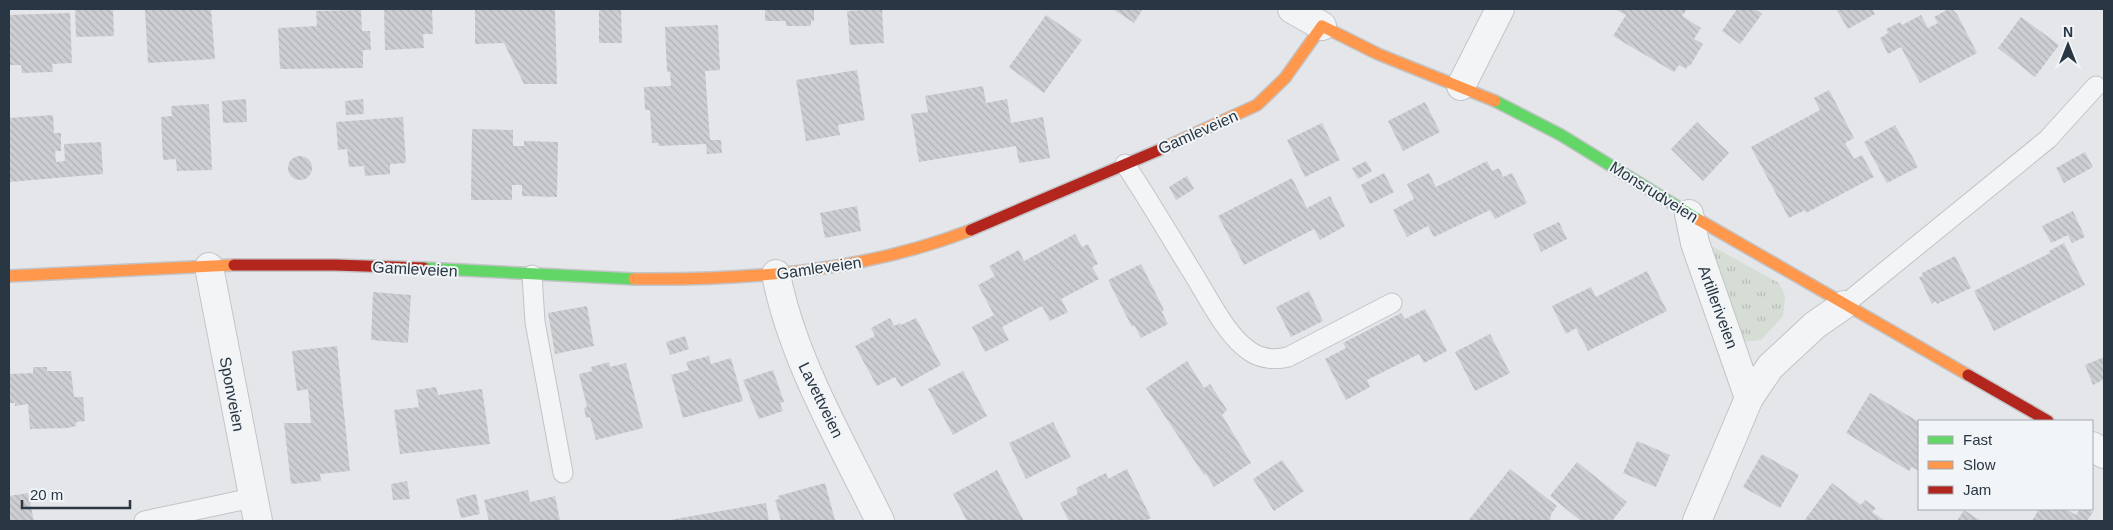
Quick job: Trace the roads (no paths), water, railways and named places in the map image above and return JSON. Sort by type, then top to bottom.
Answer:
[{"type":"street","points":[[1292,9],[1378,54],[1461,86],[1500,9]]},
{"type":"street","name":"Gamleveien","points":[[9,276],[209,267],[333,265],[659,280],[776,274],[853,264],[920,249],[1125,164],[1257,105],[1272,94],[1291,73],[1322,26]]},
{"type":"street","name":"Monsrudveien","points":[[1461,86],[1561,135],[1689,214],[2046,420]]},
{"type":"street","name":"Artilleriveien","points":[[1689,214],[1695,243],[1749,398]]},
{"type":"street","name":"Sponveien","points":[[209,267],[255,510]]},
{"type":"street","name":"Lavettveien","points":[[776,274],[783,312],[799,354],[880,521]]},
{"type":"street","points":[[1697,521],[1749,398],[1770,367],[1792,344],[1844,305]]},
{"type":"street","points":[[2093,447],[2104,454]]},
{"type":"lane","points":[[1844,305],[2048,139],[2096,86]]},
{"type":"lane","points":[[1125,164],[1216,312],[1240,343],[1251,352],[1261,357],[1280,359],[1392,303]]},
{"type":"lane","points":[[532,275],[534,322],[563,473]]},
{"type":"lane","points":[[144,521],[255,510]]}]
